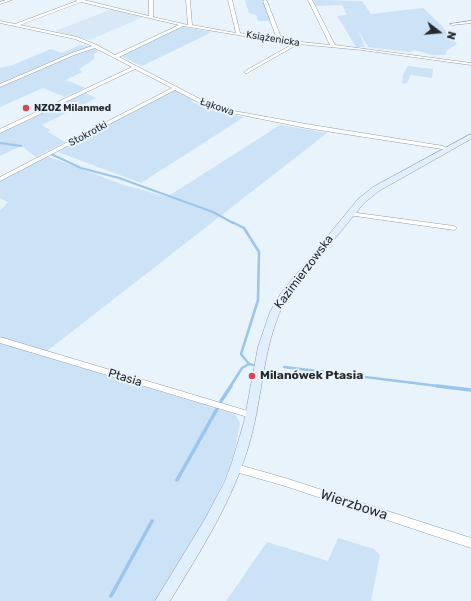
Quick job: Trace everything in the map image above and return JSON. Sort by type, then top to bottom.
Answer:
[{"type":"street","points":[[0,4],[10,0]]},
{"type":"street","points":[[16,26],[80,0]]},
{"type":"street","name":"Książenicka","points":[[80,0],[190,26],[280,41],[333,46],[471,64]]},
{"type":"street","points":[[151,0],[151,18]]},
{"type":"street","points":[[188,0],[190,26]]},
{"type":"street","points":[[230,0],[238,33]]},
{"type":"street","points":[[310,0],[333,46]]},
{"type":"street","points":[[265,1],[280,41]]},
{"type":"street","name":"Łąkowa","points":[[0,22],[76,38],[117,56],[198,100],[234,113],[443,148],[447,150]]},
{"type":"street","points":[[452,24],[471,22]]},
{"type":"street","points":[[117,56],[183,24]]},
{"type":"street","points":[[247,72],[298,43]]},
{"type":"street","points":[[0,86],[73,54],[96,46]]},
{"type":"street","points":[[0,131],[135,67]]},
{"type":"street","name":"Stokrotki","points":[[0,179],[175,88]]},
{"type":"street","name":"Kazimierzowska","points":[[162,601],[230,485],[251,416],[264,343],[272,316],[284,295],[361,201],[376,190],[471,136]]},
{"type":"street","points":[[350,214],[454,228]]},
{"type":"street","name":"Ptasia","points":[[0,340],[251,416]]},
{"type":"street","name":"Wierzbowa","points":[[236,468],[285,482],[471,543]]},
{"type":"shaded area","points":[[245,0],[267,0],[274,21],[258,21],[256,15],[249,13]]},
{"type":"shaded area","points":[[313,0],[362,1],[371,14],[423,8],[441,25],[457,44],[446,51],[446,55],[432,55],[415,50],[409,52],[368,47],[358,30],[365,47],[356,47],[337,16],[347,15],[342,5],[316,6]]},
{"type":"shaded area","points":[[112,9],[143,17],[90,40],[55,31]]},
{"type":"shaded area","points":[[182,27],[212,32],[142,66],[121,56]]},
{"type":"shaded area","points":[[80,45],[90,46],[99,51],[94,54],[94,59],[79,69],[82,72],[66,80],[85,88],[65,97],[43,88],[0,107],[0,68],[10,66],[51,49],[62,53]]},
{"type":"shaded area","points":[[408,66],[433,69],[432,78],[412,75],[407,83],[402,83],[403,75]]},
{"type":"shaded area","points":[[172,90],[175,90],[193,100],[192,102],[198,105],[203,104],[216,111],[244,117],[141,183],[58,152]]},
{"type":"shaded area","points":[[85,93],[96,98],[42,125],[50,130],[48,132],[65,142],[36,157],[21,146],[0,156],[0,133]]},
{"type":"shaded area","points":[[280,125],[327,133],[47,351],[43,356],[235,414],[240,423],[235,450],[223,483],[206,518],[156,601],[0,601],[0,211],[8,202],[0,198],[0,177],[5,178],[47,156],[121,184],[167,197]]},
{"type":"shaded area","points":[[338,538],[374,549],[380,555],[371,601],[226,601],[267,542],[328,561]]},
{"type":"waterway","points":[[0,143],[21,146]]},
{"type":"waterway","points":[[51,154],[81,168],[119,178],[213,212],[233,223]]},
{"type":"waterway","points":[[232,222],[244,228],[259,252],[258,300],[241,354],[249,364]]},
{"type":"waterway","points":[[230,387],[242,368],[249,364]]},
{"type":"waterway","points":[[249,364],[253,365]]},
{"type":"waterway","points":[[284,367],[446,387]]},
{"type":"waterway","points":[[221,401],[231,386]]},
{"type":"waterway","points":[[437,386],[471,390]]},
{"type":"waterway","points":[[177,480],[217,409]]},
{"type":"waterway","points":[[111,596],[152,521]]},
{"type":"place","name":"NZOZ Milanmed","points":[[26,108]]},
{"type":"place","name":"Milanówek Ptasia","points":[[252,376]]}]
